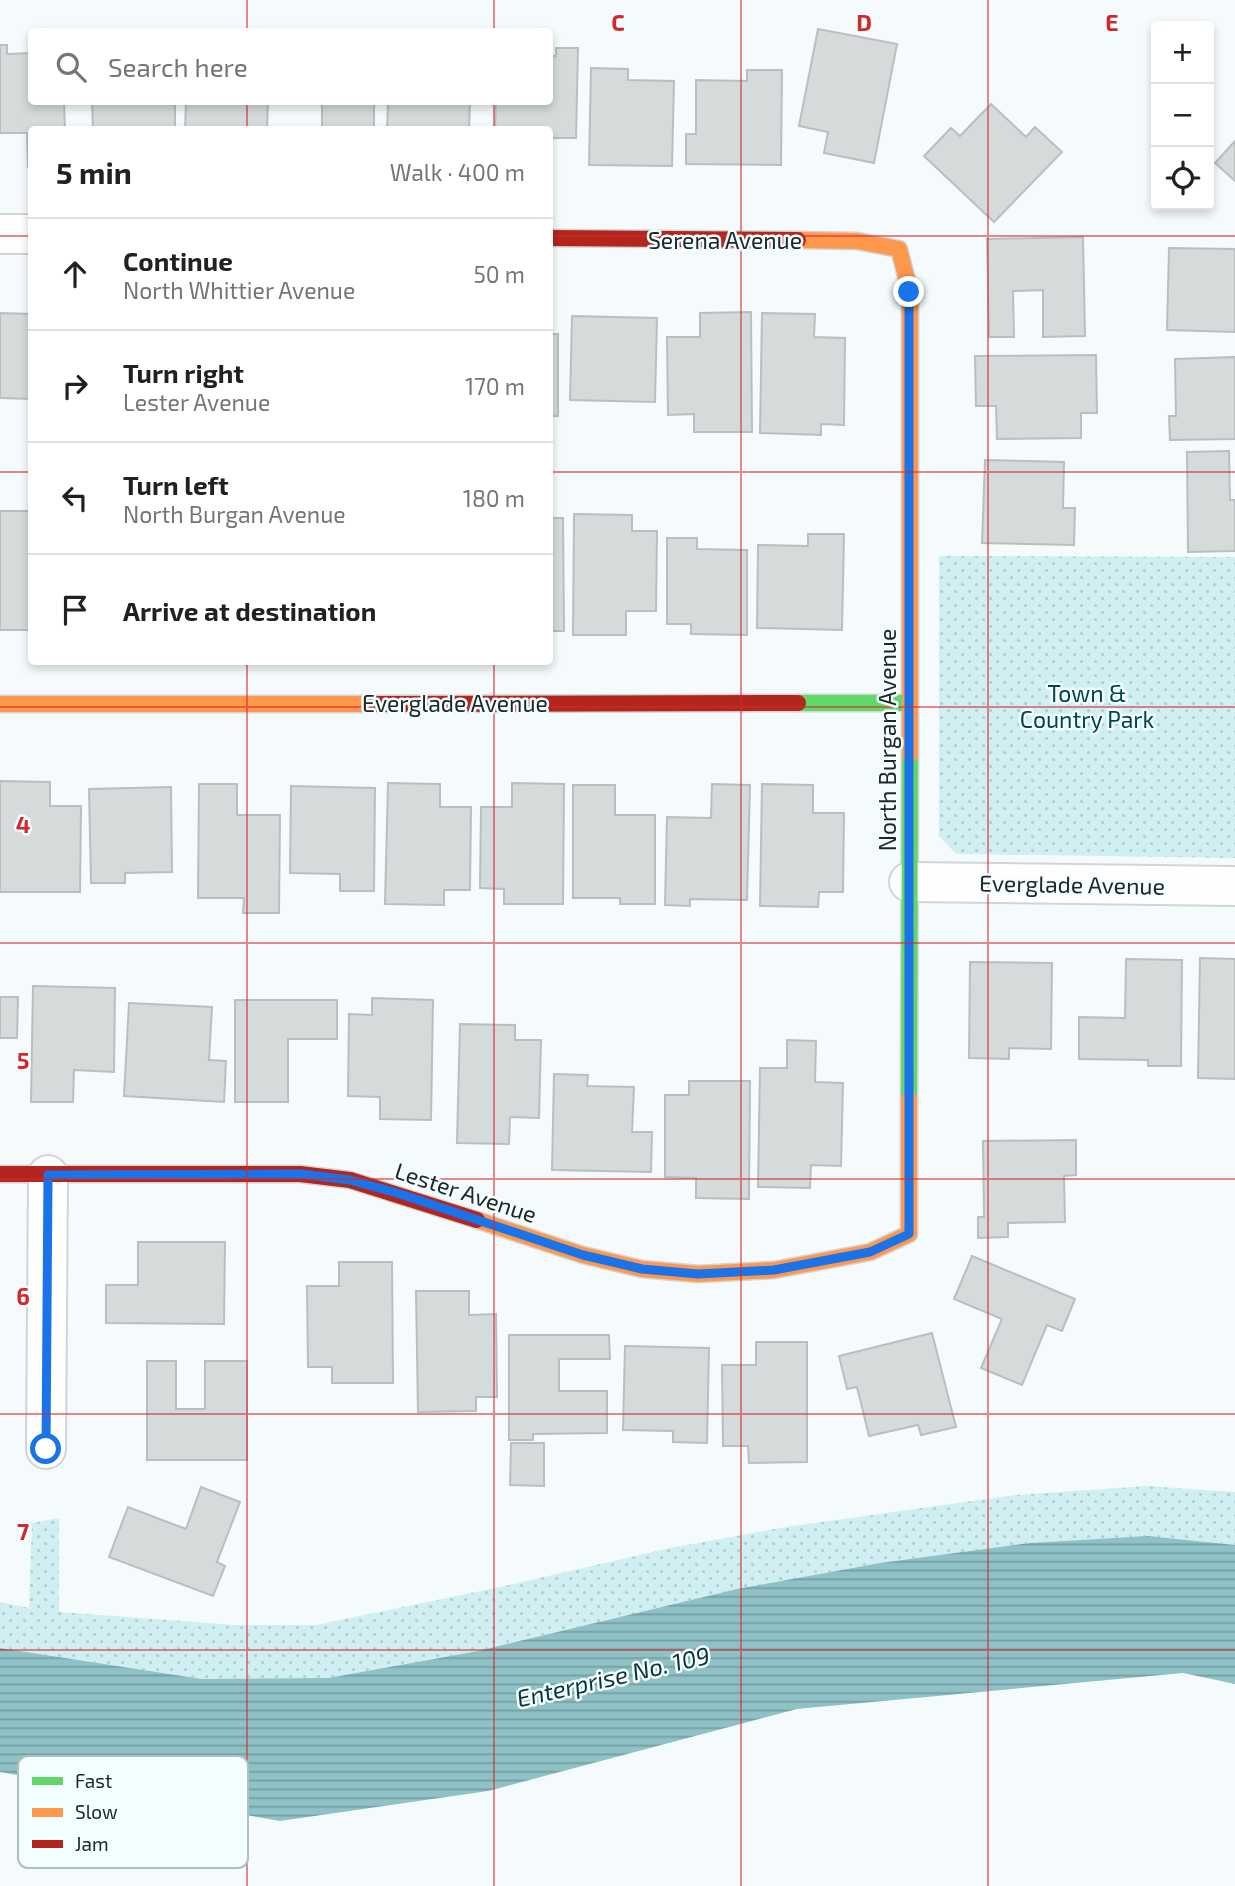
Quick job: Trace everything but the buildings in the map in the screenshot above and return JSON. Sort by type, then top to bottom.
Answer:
[{"type":"street","points":[[0,234],[28,234]]},
{"type":"street","name":"Serena Avenue","points":[[553,238],[857,241],[899,249]]},
{"type":"street","name":"North Burgan Avenue","points":[[899,249],[909,292],[909,1234]]},
{"type":"street","name":"Everglade Avenue","points":[[0,704],[909,703]]},
{"type":"street","name":"Everglade Avenue","points":[[909,882],[1235,886]]},
{"type":"street","name":"Lester Avenue","points":[[0,1174],[300,1174],[350,1180],[583,1255],[642,1269],[698,1274],[774,1270],[870,1252],[909,1234]]},
{"type":"street","points":[[46,1449],[48,1175]]},
{"type":"green space","name":"Town & Country Park","points":[[939,556],[1235,557],[1235,858],[956,854],[939,836]]},
{"type":"green space","points":[[1147,1486],[1235,1492],[1235,1545],[1148,1536],[1030,1543],[880,1563],[737,1589],[478,1651],[328,1678],[202,1679],[0,1648],[0,1602],[29,1608],[32,1523],[59,1518],[59,1612],[236,1625],[316,1625],[670,1548],[786,1527],[1015,1495]]},
{"type":"water","name":"Enterprise No. 109","points":[[1148,1536],[1235,1545],[1235,1684],[1183,1673],[797,1709],[488,1791],[280,1821],[248,1815],[248,1756],[18,1756],[18,1775],[0,1772],[0,1648],[202,1679],[328,1678],[478,1651],[737,1589],[880,1563],[1030,1543]]},
{"type":"traffic: fast","points":[[798,703],[910,703]]},
{"type":"traffic: fast","points":[[909,1099],[910,755]]},
{"type":"traffic: slow","points":[[798,240],[857,241],[899,249],[910,292],[910,755]]},
{"type":"traffic: slow","points":[[0,704],[372,704]]},
{"type":"traffic: slow","points":[[477,1220],[583,1255],[642,1269],[698,1274],[774,1270],[870,1252],[909,1234],[909,1099]]},
{"type":"traffic: jam","points":[[553,238],[798,240]]},
{"type":"traffic: jam","points":[[372,704],[798,703]]},
{"type":"traffic: jam","points":[[0,1174],[300,1174],[350,1180],[477,1220]]},
{"type":"route","points":[[46,1449],[48,1175],[300,1174],[350,1180],[583,1255],[642,1269],[698,1274],[774,1270],[870,1252],[909,1234],[909,292]]}]
